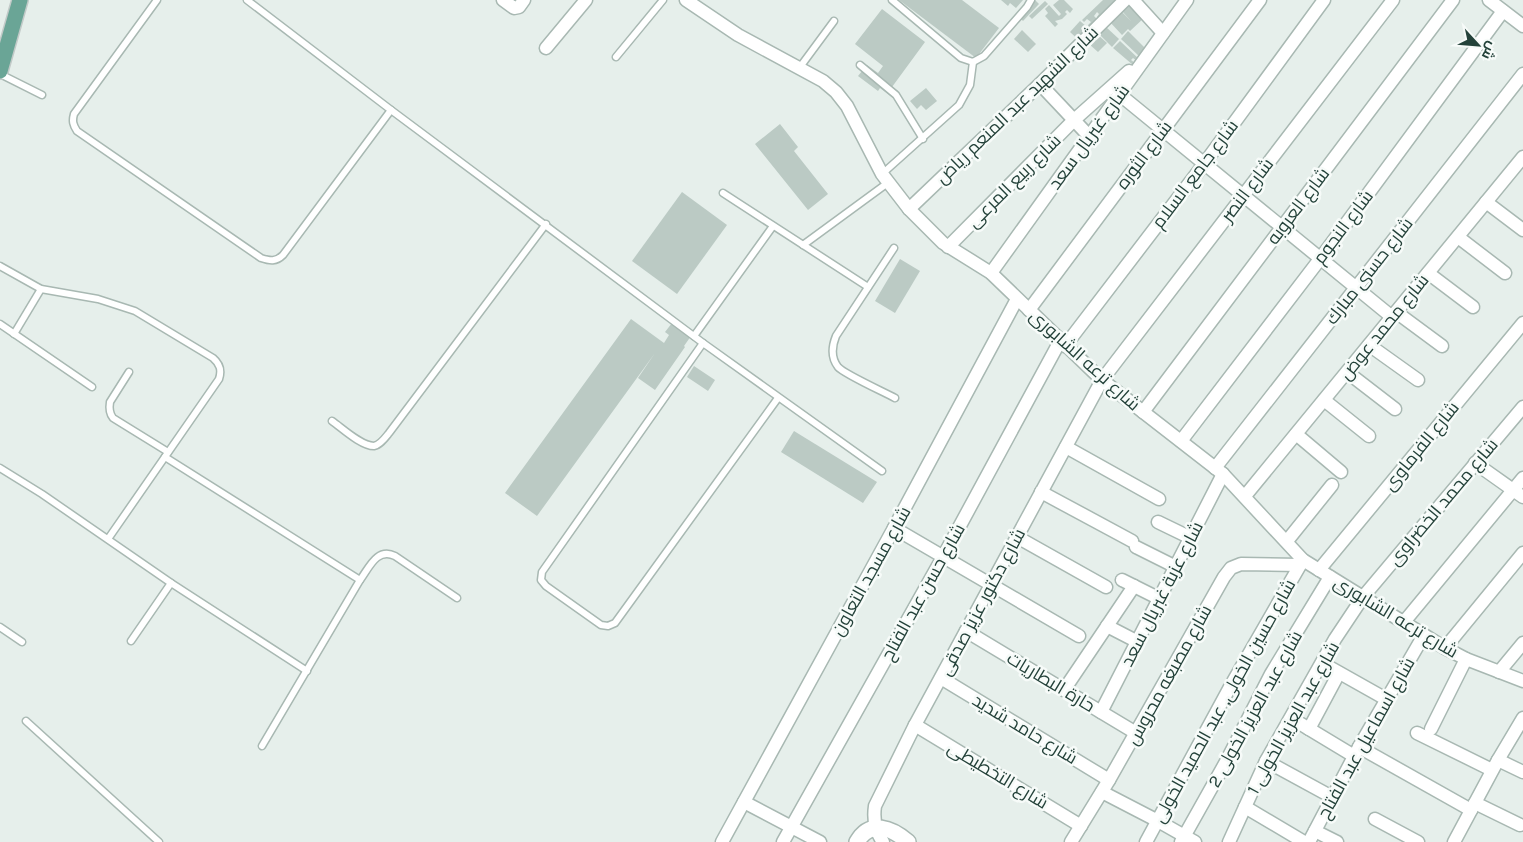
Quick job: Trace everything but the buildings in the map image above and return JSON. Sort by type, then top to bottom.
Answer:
[{"type":"main road","points":[[0,72],[20,0]]},
{"type":"street","points":[[503,0],[512,8],[521,3]]},
{"type":"street","points":[[546,48],[586,0]]},
{"type":"street","name":"شارع ترعه الشابورى","points":[[686,0],[738,35],[800,67],[823,81],[836,92],[847,106],[886,178],[909,209],[948,247],[991,273],[1102,380],[1219,471],[1287,541],[1302,563],[1325,574],[1445,648],[1466,659],[1523,681]]},
{"type":"street","name":"شارع الشهيد عبد المنعم رياض","points":[[909,209],[1125,0]]},
{"type":"street","points":[[1133,0],[1163,33]]},
{"type":"street","name":"شارع غبريال سعد","points":[[991,273],[1187,0]]},
{"type":"street","name":"شارع الثوره","points":[[1029,310],[1260,0]]},
{"type":"street","name":"شارع جامع السلام","points":[[1063,343],[1204,164],[1324,0]]},
{"type":"street","name":"شارع النصر","points":[[1102,380],[1393,0]]},
{"type":"street","name":"شارع العروبه","points":[[1143,412],[1453,0]]},
{"type":"street","points":[[1489,0],[1523,26]]},
{"type":"street","name":"شارع النجوم","points":[[1181,441],[1320,259],[1503,11]]},
{"type":"street","name":"شارع ربيع المرعى","points":[[948,247],[1074,120],[1147,56]]},
{"type":"street","name":"شارع حسنى مبارك","points":[[1219,471],[1356,288],[1523,74]]},
{"type":"street","points":[[1040,84],[1089,136]]},
{"type":"street","points":[[1119,94],[1356,288],[1442,346]]},
{"type":"street","name":"شارع محمد عوض","points":[[1245,496],[1486,202],[1520,166]]},
{"type":"street","points":[[1486,202],[1523,230]]},
{"type":"street","points":[[1458,237],[1505,273]]},
{"type":"street","points":[[1428,274],[1473,307]]},
{"type":"street","name":"شارع مسجد التعاون","points":[[722,842],[1018,299]]},
{"type":"street","name":"شارع الفرماوى","points":[[1325,574],[1523,323]]},
{"type":"street","name":"شارع حسن عبد الفتاح","points":[[783,842],[1063,343]]},
{"type":"street","points":[[1369,345],[1418,380]]},
{"type":"street","points":[[1347,372],[1394,409]]},
{"type":"street","name":"شارع دكتور عزيز صدقى","points":[[883,842],[876,828],[875,806],[915,725],[1102,380]]},
{"type":"street","points":[[1324,400],[1369,436]]},
{"type":"street","name":"شارع محمد الخضراوى","points":[[1362,597],[1523,407]]},
{"type":"street","points":[[1296,434],[1342,472]]},
{"type":"street","points":[[1066,447],[1159,500]]},
{"type":"street","points":[[1475,463],[1518,494]]},
{"type":"street","name":"شارع عزبة غبريال سعد","points":[[1101,712],[1191,538],[1219,471]]},
{"type":"street","points":[[1404,622],[1518,494],[1523,478]]},
{"type":"street","points":[[1287,541],[1332,485]]},
{"type":"street","points":[[1041,492],[1176,567]]},
{"type":"street","points":[[1158,522],[1191,538]]},
{"type":"street","points":[[894,528],[1080,636]]},
{"type":"street","points":[[1017,536],[1106,587]]},
{"type":"street","points":[[1445,648],[1523,553]]},
{"type":"street","name":"شارع مصبغه محروس","points":[[1071,842],[1102,792],[1224,577],[1231,568],[1241,564],[1302,563]]},
{"type":"street","name":"شارع حسين الخولى, عبد الحميد الخولى","points":[[1146,842],[1230,687],[1302,563]]},
{"type":"street","name":"شارع عبد العزيز الخولى 2","points":[[1187,840],[1271,674],[1325,574]]},
{"type":"street","points":[[1064,690],[1108,626],[1128,583],[1160,599]]},
{"type":"street","name":"شارع عبد العزيز الخولى 1","points":[[1229,842],[1266,761],[1362,597]]},
{"type":"street","points":[[1108,626],[1138,642]]},
{"type":"street","name":"حارة البطاريات","points":[[966,631],[1136,733]]},
{"type":"street","name":"شارع اسماعيل عبد الفتاح","points":[[1312,836],[1356,752],[1424,635]]},
{"type":"street","points":[[1499,672],[1523,643]]},
{"type":"street","points":[[1431,729],[1466,659]]},
{"type":"street","points":[[1322,663],[1386,699]]},
{"type":"street","points":[[1309,729],[1339,673]]},
{"type":"street","name":"شارع حامد شديد","points":[[941,678],[1109,780]]},
{"type":"street","points":[[1291,718],[1356,752],[1473,806],[1520,825]]},
{"type":"street","points":[[1458,841],[1473,806],[1523,718]]},
{"type":"street","name":"شارع التخطيطى","points":[[915,725],[1081,826]]},
{"type":"street","points":[[1417,733],[1495,765],[1523,772]]},
{"type":"street","points":[[1266,761],[1332,797]]},
{"type":"street","points":[[1102,792],[1158,821],[1187,840]]},
{"type":"street","points":[[744,802],[820,842]]},
{"type":"street","points":[[1245,807],[1304,842]]},
{"type":"street","points":[[1375,819],[1418,842]]},
{"type":"street","points":[[857,842],[864,832],[876,828],[895,832],[908,842]]},
{"type":"street","points":[[1312,836],[1337,842]]},
{"type":"lane","points":[[157,0],[74,114],[74,128],[261,258],[269,261],[278,259],[283,255],[391,110]]},
{"type":"lane","points":[[247,0],[703,343],[882,471]]},
{"type":"lane","points":[[616,57],[663,0]]},
{"type":"lane","points":[[892,0],[961,58],[973,62],[984,56],[1027,7],[1030,0]]},
{"type":"lane","points":[[800,67],[834,21]]},
{"type":"lane","points":[[803,245],[886,178],[959,105],[970,85],[973,62]]},
{"type":"lane","points":[[860,65],[896,95],[923,139]]},
{"type":"lane","points":[[0,72],[42,95]]},
{"type":"lane","points":[[723,193],[868,287]]},
{"type":"lane","points":[[332,421],[362,442],[374,446],[380,443],[546,224]]},
{"type":"lane","points":[[694,336],[773,226]]},
{"type":"lane","points":[[894,248],[836,336],[832,348],[840,369],[895,398]]},
{"type":"lane","points":[[0,266],[41,290],[98,299],[123,306],[146,317],[216,361],[220,369],[219,379],[108,539]]},
{"type":"lane","points":[[14,334],[41,290]]},
{"type":"lane","points":[[0,324],[92,387]]},
{"type":"lane","points":[[703,343],[542,572],[541,580],[546,586],[601,625],[608,626],[615,623],[778,398]]},
{"type":"lane","points":[[129,372],[110,402],[109,406],[113,418],[360,580]]},
{"type":"lane","points":[[0,468],[42,494],[171,583],[307,671]]},
{"type":"lane","points":[[262,746],[360,580],[375,558],[382,554],[391,554],[457,598]]},
{"type":"lane","points":[[131,641],[171,583]]},
{"type":"lane","points":[[0,627],[22,642]]},
{"type":"lane","points":[[26,721],[158,842]]}]
